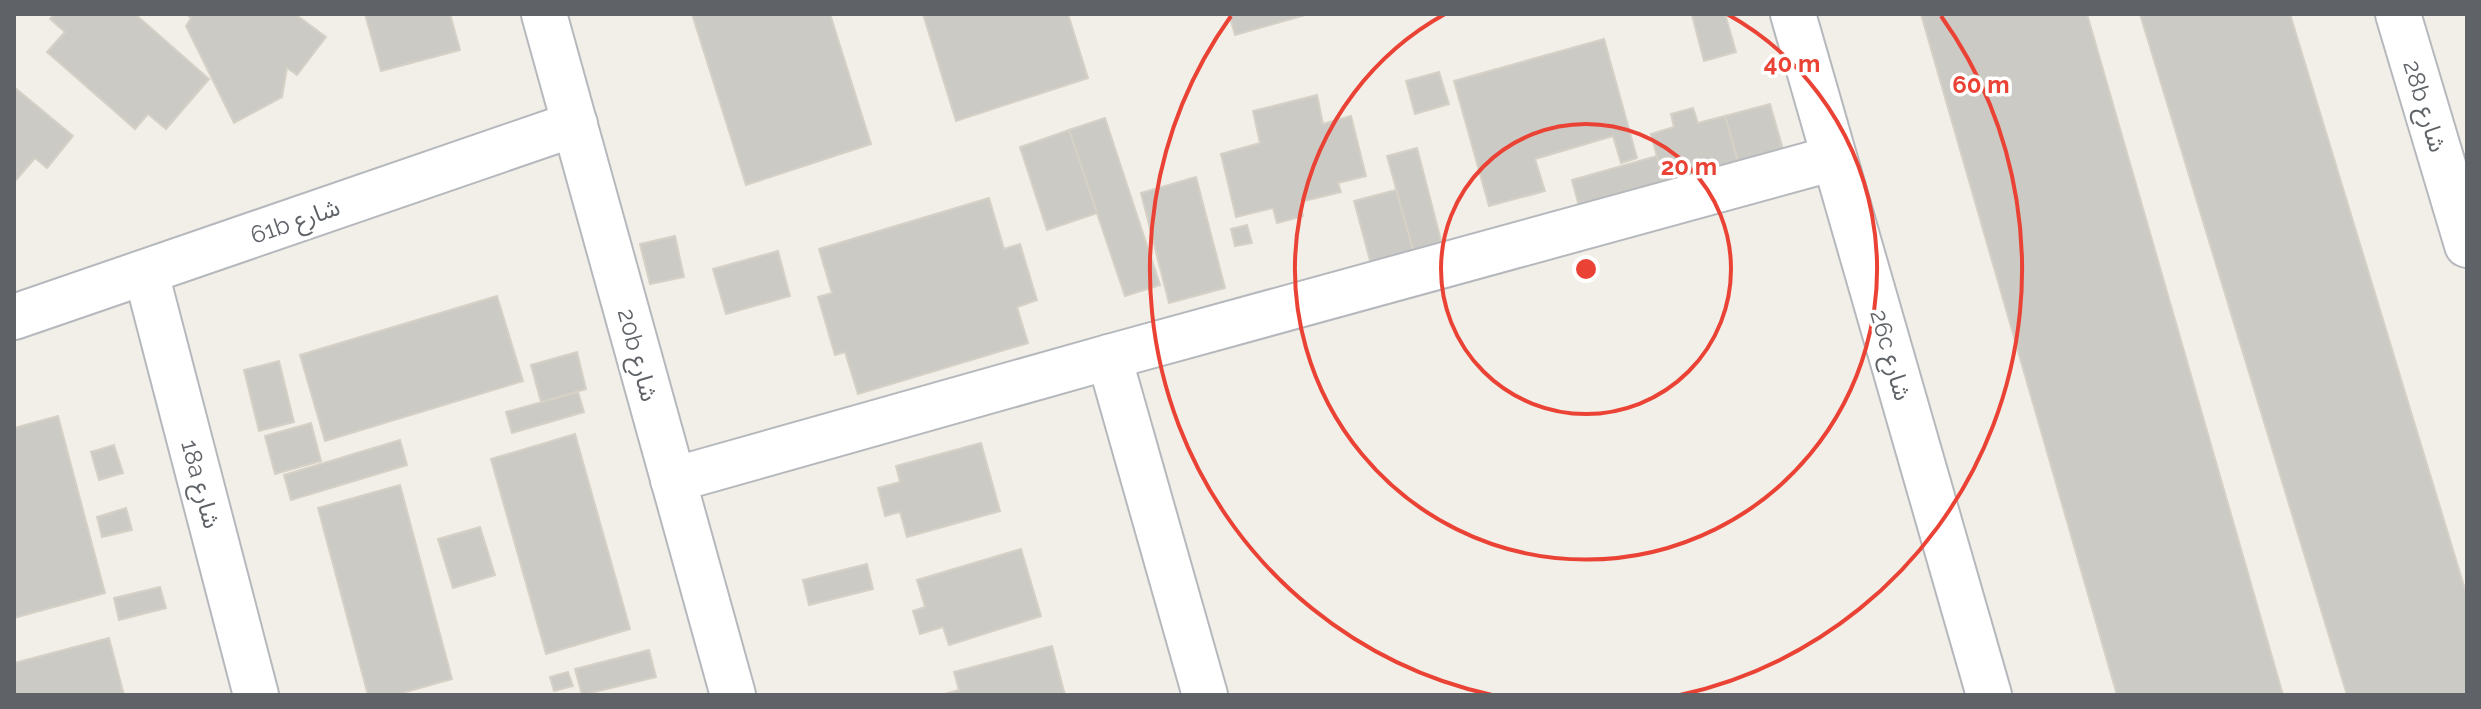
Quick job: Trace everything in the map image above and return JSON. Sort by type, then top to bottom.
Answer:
[{"type":"street","name":"20b شارع","points":[[544,14],[733,695]]},
{"type":"street","name":"26c شارع","points":[[1793,14],[1989,695]]},
{"type":"street","name":"28b شارع","points":[[2398,14],[2467,245]]},
{"type":"street","name":"61b شارع","points":[[14,317],[575,124]]},
{"type":"street","points":[[673,480],[1834,158]]},
{"type":"street","name":"18a شارع","points":[[146,273],[256,695]]},
{"type":"street","points":[[1109,357],[1205,695]]},
{"type":"building","points":[[55,14],[135,14],[209,79],[166,129],[148,114],[135,129],[47,52],[65,32],[50,19]]},
{"type":"building","points":[[186,14],[295,14],[326,37],[297,75],[287,68],[282,97],[234,123],[186,26],[191,18]]},
{"type":"building","points":[[365,14],[450,14],[460,50],[381,71]]},
{"type":"building","points":[[692,14],[830,14],[871,144],[746,185]]},
{"type":"building","points":[[923,14],[1068,14],[1088,78],[956,121]]},
{"type":"building","points":[[1229,14],[1309,14],[1235,35]]},
{"type":"building","points":[[1725,14],[1736,52],[1704,61],[1692,15]]},
{"type":"building","points":[[1921,14],[2087,14],[2283,695],[2117,695]]},
{"type":"building","points":[[2140,14],[2290,14],[2467,596],[2467,695],[2347,695]]},
{"type":"building","points":[[1604,39],[1637,158],[1621,163],[1613,136],[1535,159],[1545,191],[1489,206],[1454,81]]},
{"type":"building","points":[[1439,72],[1449,104],[1415,114],[1406,81]]},
{"type":"building","points":[[14,87],[73,136],[47,168],[35,158],[16,180],[14,178]]},
{"type":"building","points":[[1317,95],[1323,124],[1351,116],[1366,176],[1338,183],[1341,192],[1300,202],[1303,216],[1277,223],[1273,208],[1236,217],[1221,154],[1260,143],[1253,111]]},
{"type":"building","points":[[1770,104],[1784,153],[1739,166],[1725,116]]},
{"type":"building","points":[[1693,108],[1698,123],[1725,116],[1739,166],[1665,187],[1651,134],[1674,127],[1671,114]]},
{"type":"building","points":[[1105,118],[1160,285],[1125,296],[1069,130]]},
{"type":"building","points":[[1069,130],[1097,213],[1047,230],[1020,147]]},
{"type":"building","points":[[1417,148],[1443,248],[1415,257],[1387,156]]},
{"type":"building","points":[[1657,156],[1665,187],[1580,210],[1572,180]]},
{"type":"building","points":[[1196,177],[1225,288],[1169,303],[1141,193]]},
{"type":"building","points":[[1396,190],[1415,257],[1372,268],[1354,201]]},
{"type":"building","points":[[989,198],[1004,249],[1020,244],[1037,300],[1017,307],[1028,343],[858,394],[845,352],[835,355],[818,297],[832,293],[819,249]]},
{"type":"building","points":[[1247,225],[1252,243],[1235,246],[1231,229]]},
{"type":"building","points":[[675,236],[684,277],[650,284],[640,244]]},
{"type":"building","points":[[778,251],[790,296],[726,314],[713,269]]},
{"type":"building","points":[[497,296],[523,381],[325,441],[300,355]]},
{"type":"building","points":[[577,352],[586,389],[541,402],[531,365]]},
{"type":"building","points":[[279,361],[294,422],[259,431],[244,370]]},
{"type":"building","points":[[578,392],[584,412],[512,433],[506,412]]},
{"type":"building","points":[[58,416],[105,593],[14,618],[14,428]]},
{"type":"building","points":[[311,423],[321,461],[275,474],[265,436]]},
{"type":"building","points":[[575,434],[630,629],[546,654],[491,459]]},
{"type":"building","points":[[400,440],[407,465],[291,500],[284,475]]},
{"type":"building","points":[[981,443],[1000,511],[907,537],[900,512],[885,516],[878,488],[900,482],[896,466]]},
{"type":"building","points":[[114,445],[123,473],[99,480],[91,452]]},
{"type":"building","points":[[400,485],[452,679],[395,695],[368,695],[318,508]]},
{"type":"building","points":[[126,508],[132,530],[102,537],[97,517]]},
{"type":"building","points":[[480,527],[495,575],[453,588],[438,539]]},
{"type":"building","points":[[1021,549],[1041,616],[949,645],[943,627],[920,634],[913,611],[925,607],[917,580]]},
{"type":"building","points":[[867,564],[873,589],[809,605],[803,580]]},
{"type":"building","points":[[160,587],[166,608],[119,620],[114,598]]},
{"type":"building","points":[[109,638],[124,695],[14,695],[14,663]]},
{"type":"building","points":[[1052,646],[1065,695],[941,695],[959,690],[954,672]]},
{"type":"building","points":[[649,650],[656,677],[582,695],[575,669]]},
{"type":"building","points":[[568,672],[573,686],[554,691],[550,677]]}]
